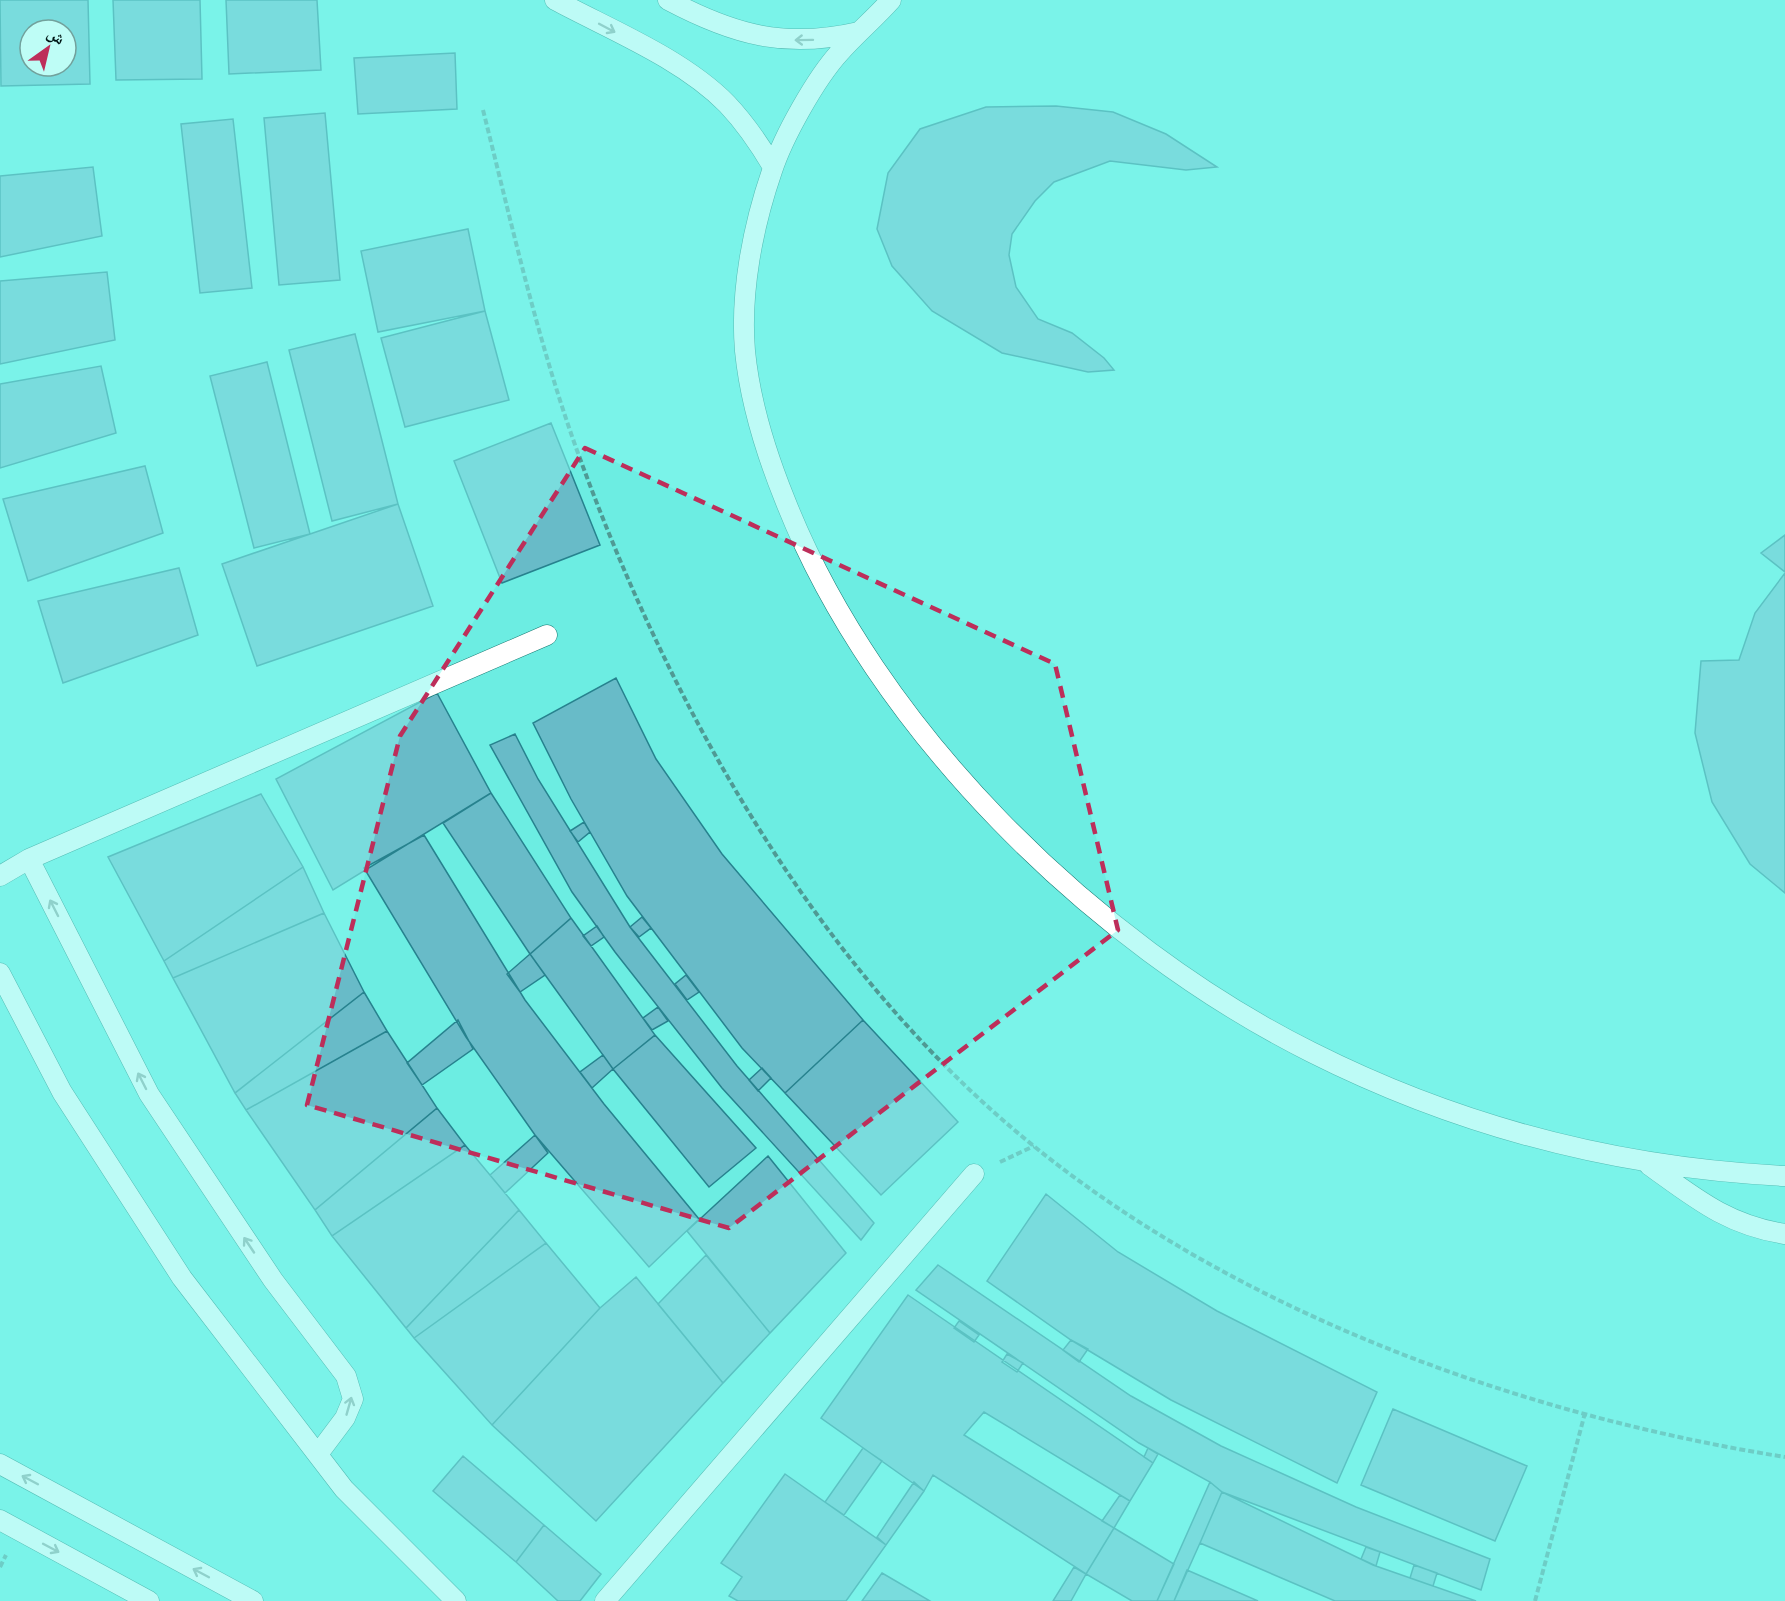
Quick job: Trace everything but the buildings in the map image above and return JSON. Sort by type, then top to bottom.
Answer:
[{"type":"lane","points":[[555,0],[664,58],[707,87],[744,123],[773,167]]},
{"type":"lane","points":[[668,0],[712,22],[761,37],[812,40],[862,31]]},
{"type":"lane","points":[[891,0],[838,54],[810,95],[773,167],[760,212],[745,302],[745,348],[752,394],[772,468],[801,540],[836,609],[878,674],[971,790],[1064,882],[1128,936],[1246,1017],[1330,1061],[1440,1108],[1576,1149],[1647,1163],[1717,1173],[1785,1176]]},
{"type":"lane","points":[[0,876],[29,859],[547,634]]},
{"type":"lane","points":[[29,859],[149,1094],[273,1280],[346,1376],[353,1399],[345,1418],[318,1454]]},
{"type":"lane","points":[[0,973],[62,1092],[182,1278],[344,1489],[456,1601]]},
{"type":"lane","points":[[1647,1163],[1711,1209],[1735,1222],[1760,1230],[1785,1234]]},
{"type":"lane","points":[[605,1601],[974,1174]]},
{"type":"lane","points":[[0,1464],[253,1601]]},
{"type":"lane","points":[[0,1520],[150,1601]]},
{"type":"path","points":[[483,110],[543,345],[573,439],[625,571],[691,710],[740,795],[837,942],[886,1003],[939,1061],[1034,1146],[1119,1210],[1185,1252],[1254,1289],[1349,1332],[1446,1369],[1645,1429],[1785,1457]]},
{"type":"path","points":[[974,1174],[1034,1146]]},
{"type":"path","points":[[1535,1601],[1586,1413]]},
{"type":"highlighted area","points":[[585,448],[1055,664],[1118,930],[729,1228],[307,1105],[400,736]]},
{"type":"shaded area","points":[[0,0],[1785,0],[1785,1601],[0,1601]]}]
